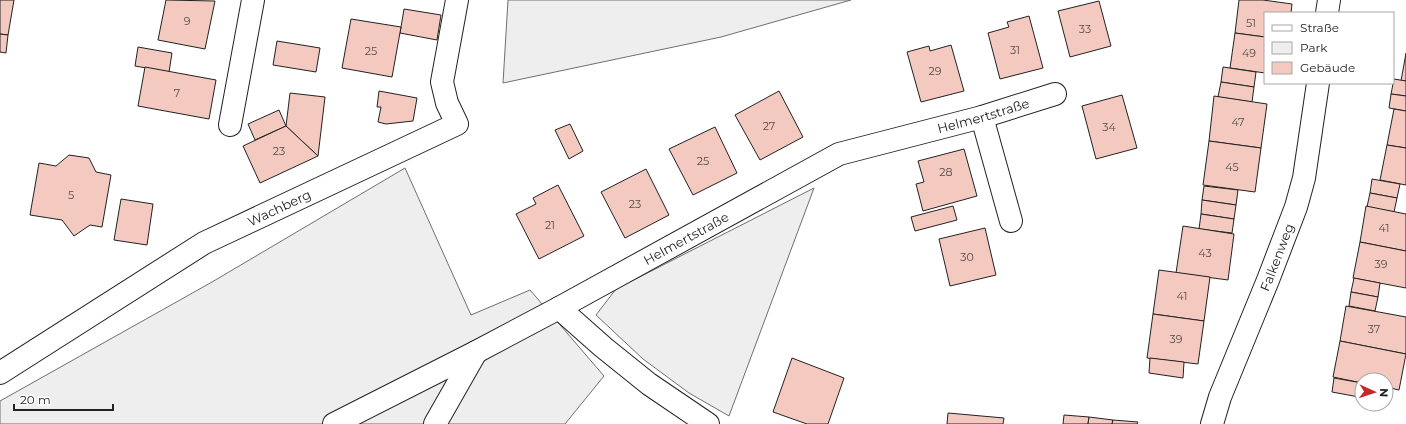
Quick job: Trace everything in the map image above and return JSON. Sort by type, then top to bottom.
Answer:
[{"type":"street","points":[[230,124],[253,0]]},
{"type":"street","name":"Wachberg","points":[[0,373],[204,243],[457,124],[447,103],[442,82],[457,0]]},
{"type":"street","points":[[1327,12],[1329,0]]},
{"type":"street","name":"Falkenweg","points":[[1212,424],[1220,397],[1296,207],[1304,178],[1318,84]]},
{"type":"street","name":"Helmertstraße","points":[[334,424],[559,308],[838,154],[982,118],[1055,94]]},
{"type":"street","points":[[982,118],[1012,221]]},
{"type":"street","points":[[559,308],[603,347],[649,384],[708,424]]},
{"type":"street","points":[[435,424],[476,352]]},
{"type":"green space","points":[[508,0],[851,0],[721,37],[503,83]]},
{"type":"green space","points":[[405,168],[471,315],[530,290],[604,376],[565,424],[0,424],[0,401],[212,282]]},
{"type":"green space","points":[[814,188],[729,416],[689,393],[643,359],[596,315],[616,289]]},
{"type":"building","points":[[0,0],[14,0],[8,35],[0,34]]},
{"type":"building","points":[[166,0],[215,1],[205,49],[158,40]]},
{"type":"building","points":[[1239,0],[1263,0],[1292,4],[1291,12],[1264,12],[1264,37],[1235,33]]},
{"type":"building","points":[[1099,1],[1111,46],[1070,57],[1058,11]]},
{"type":"building","points":[[404,9],[441,15],[437,40],[400,33]]},
{"type":"building","points":[[1029,16],[1043,68],[1000,79],[988,33],[1009,27],[1007,22]]},
{"type":"building","points":[[351,19],[401,27],[392,77],[342,68]]},
{"type":"building","points":[[1235,33],[1264,37],[1264,73],[1230,68]]},
{"type":"building","points":[[0,34],[8,35],[6,53],[0,52]]},
{"type":"building","points":[[277,41],[320,48],[316,72],[273,65]]},
{"type":"building","points":[[951,45],[964,91],[921,102],[907,52],[929,46],[930,51]]},
{"type":"building","points":[[138,47],[172,53],[169,72],[135,66]]},
{"type":"building","points":[[1406,53],[1406,81],[1401,81]]},
{"type":"building","points":[[145,67],[216,80],[209,119],[138,106]]},
{"type":"building","points":[[1223,67],[1256,72],[1254,87],[1221,82]]},
{"type":"building","points":[[1394,79],[1406,81],[1406,96],[1391,94]]},
{"type":"building","points":[[1221,82],[1254,87],[1252,102],[1218,97]]},
{"type":"building","points":[[379,91],[417,98],[413,121],[386,124],[378,122],[381,107],[377,107]]},
{"type":"building","points":[[779,91],[803,137],[760,160],[735,115]]},
{"type":"building","points":[[290,93],[325,97],[318,156],[286,126]]},
{"type":"building","points":[[1391,94],[1406,96],[1406,111],[1389,108]]},
{"type":"building","points":[[1122,95],[1137,148],[1096,159],[1082,106]]},
{"type":"building","points":[[1214,96],[1267,104],[1261,148],[1209,141]]},
{"type":"building","points":[[1394,109],[1406,111],[1406,148],[1387,145]]},
{"type":"building","points":[[279,110],[286,126],[255,140],[248,124]]},
{"type":"building","points":[[570,124],[583,151],[569,159],[555,130]]},
{"type":"building","points":[[286,126],[318,156],[260,183],[243,146]]},
{"type":"building","points":[[715,127],[737,173],[693,195],[669,149]]},
{"type":"building","points":[[1209,141],[1261,148],[1255,192],[1203,185]]},
{"type":"building","points":[[1387,145],[1406,148],[1406,185],[1380,180]]},
{"type":"building","points":[[964,149],[977,196],[923,211],[916,184],[924,182],[918,161]]},
{"type":"building","points":[[69,155],[89,158],[96,172],[111,175],[102,227],[90,225],[74,236],[62,220],[30,215],[39,163],[56,166]]},
{"type":"building","points":[[646,169],[669,215],[625,238],[601,192]]},
{"type":"building","points":[[1372,179],[1400,184],[1397,198],[1370,193]]},
{"type":"building","points":[[558,185],[584,236],[539,259],[516,214],[536,204],[533,198]]},
{"type":"building","points":[[1204,186],[1238,190],[1236,205],[1202,200]]},
{"type":"building","points":[[1370,193],[1397,198],[1394,212],[1367,207]]},
{"type":"building","points":[[121,199],[153,204],[147,245],[114,240]]},
{"type":"building","points":[[1202,200],[1236,205],[1234,219],[1201,214]]},
{"type":"building","points":[[953,206],[957,220],[915,231],[911,217]]},
{"type":"building","points":[[1366,206],[1406,214],[1406,251],[1360,242]]},
{"type":"building","points":[[1201,214],[1234,219],[1232,233],[1199,229]]},
{"type":"building","points":[[1183,226],[1234,234],[1228,280],[1176,273]]},
{"type":"building","points":[[985,228],[996,275],[950,286],[939,239]]},
{"type":"building","points":[[1360,242],[1406,251],[1406,288],[1353,278]]},
{"type":"building","points":[[1159,270],[1210,277],[1204,321],[1153,314]]},
{"type":"building","points":[[1354,278],[1380,283],[1378,297],[1351,292]]},
{"type":"building","points":[[1351,292],[1378,297],[1375,311],[1349,306]]},
{"type":"building","points":[[1346,306],[1406,317],[1406,354],[1340,341]]},
{"type":"building","points":[[1153,314],[1204,321],[1198,364],[1147,358]]},
{"type":"building","points":[[1340,341],[1406,354],[1399,390],[1394,389],[1394,372],[1354,372],[1354,381],[1333,377]]},
{"type":"building","points":[[792,358],[844,378],[828,424],[807,424],[773,412]]},
{"type":"building","points":[[1150,358],[1184,362],[1183,378],[1149,373]]},
{"type":"building","points":[[1334,378],[1354,382],[1354,396],[1332,392]]},
{"type":"building","points":[[948,413],[1004,418],[1003,424],[947,424]]},
{"type":"building","points":[[1064,415],[1089,417],[1088,424],[1063,424]]},
{"type":"building","points":[[1089,417],[1113,420],[1112,424],[1088,424]]},
{"type":"building","points":[[1113,420],[1138,422],[1137,424],[1112,424]]}]
